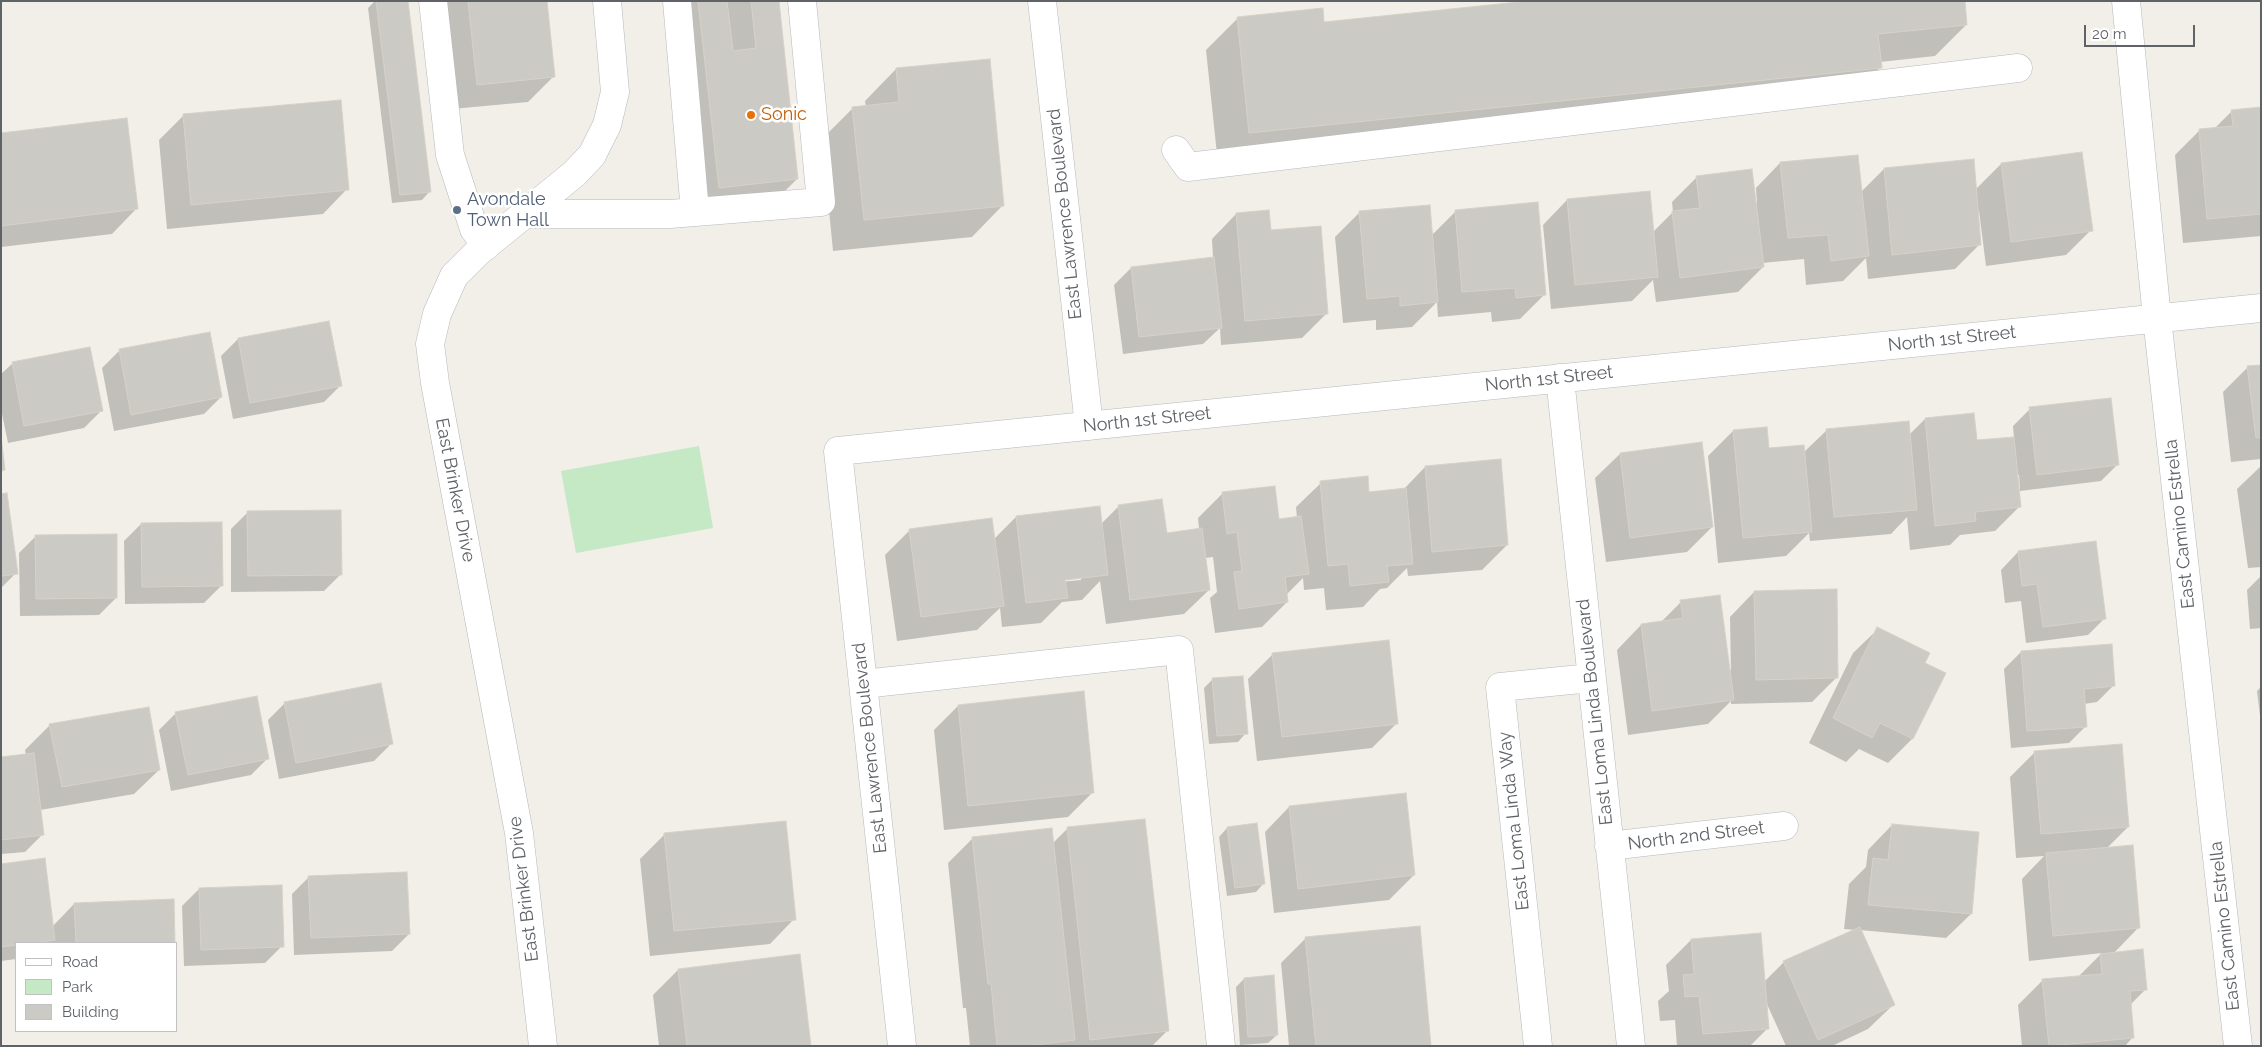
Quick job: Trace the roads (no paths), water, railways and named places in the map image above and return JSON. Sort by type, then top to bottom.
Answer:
[{"type":"street","points":[[433,1],[450,155],[474,228],[486,246]]},
{"type":"street","name":"East Brinker Drive","points":[[543,1046],[519,833],[434,383],[430,344],[437,314],[454,276],[486,246],[574,174],[592,155],[608,124],[615,92],[607,1]]},
{"type":"street","points":[[677,1],[695,212]]},
{"type":"street","points":[[525,214],[695,212],[821,202],[802,1]]},
{"type":"street","name":"East Lawrence Boulevard","points":[[1042,1],[1089,426]]},
{"type":"street","name":"East Camino Estrella","points":[[2126,1],[2157,318],[2238,1046]]},
{"type":"street","points":[[1176,150],[1188,166],[2018,68]]},
{"type":"street","name":"North 1st Street","points":[[838,451],[2261,308]]},
{"type":"street","name":"East Loma Linda Boulevard","points":[[1560,378],[1631,1046]]},
{"type":"street","name":"East Lawrence Boulevard","points":[[838,451],[902,1046]]},
{"type":"street","points":[[863,684],[1179,650],[1221,1046]]},
{"type":"street","name":"East Loma Linda Way","points":[[1538,1046],[1500,687],[1591,678]]},
{"type":"street","name":"North 2nd Street","points":[[1609,846],[1784,826]]},
{"type":"place","name":"Sonic","points":[[751,115]]},
{"type":"place","name":"Avondale Town Hall","points":[[457,210]]}]
